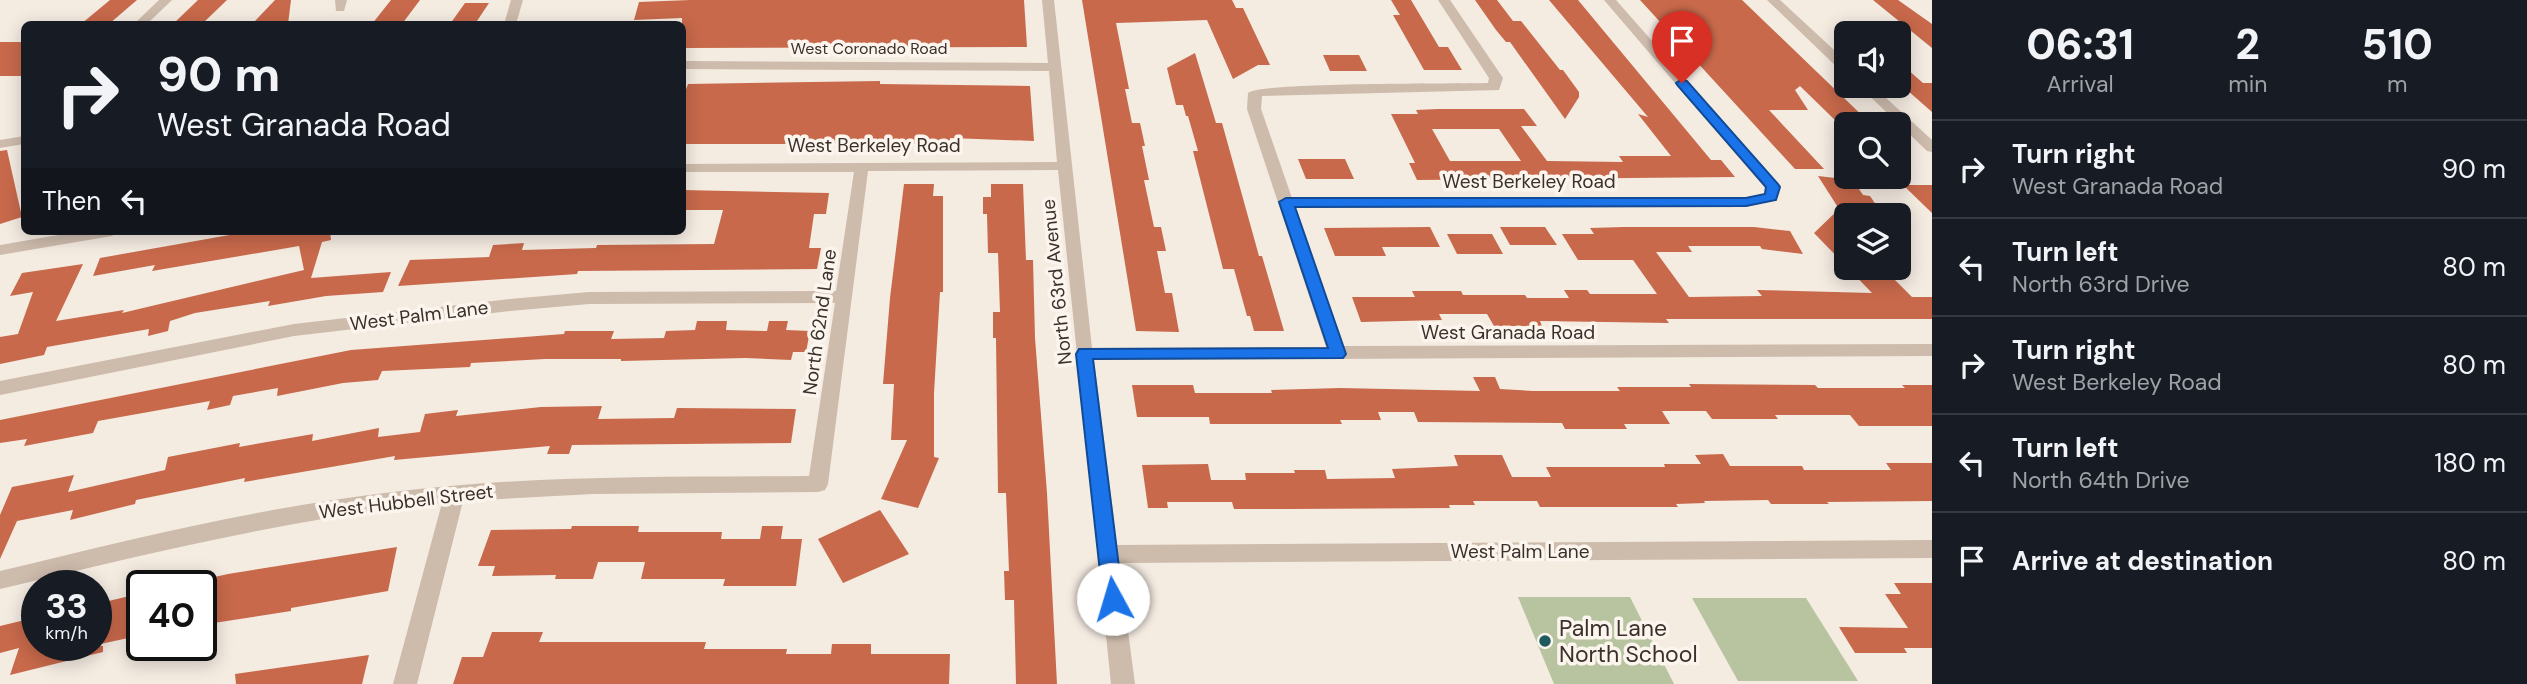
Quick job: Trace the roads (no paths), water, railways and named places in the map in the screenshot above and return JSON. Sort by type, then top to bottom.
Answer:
[{"type":"street","points":[[142,21],[166,0]]},
{"type":"street","points":[[511,21],[517,0]]},
{"type":"street","name":"North 63rd Avenue","points":[[1048,0],[1084,354],[1123,684]]},
{"type":"street","points":[[1338,354],[1254,109],[1255,93],[1289,90],[1494,88],[1496,78],[1444,0]]},
{"type":"street","name":"West Berkeley Road","points":[[1286,202],[1746,202],[1771,197],[1773,187],[1610,0]]},
{"type":"street","points":[[1773,0],[1834,57]]},
{"type":"street","name":"West Coronado Road","points":[[686,65],[1055,67]]},
{"type":"street","points":[[1878,98],[1932,148]]},
{"type":"street","points":[[0,144],[21,140]]},
{"type":"street","name":"North 62nd Lane","points":[[818,484],[862,165]]},
{"type":"street","name":"West Berkeley Road","points":[[686,167],[1066,166]]},
{"type":"street","points":[[0,250],[88,235]]},
{"type":"street","name":"West Palm Lane","points":[[0,388],[294,330],[473,309],[589,298],[843,297]]},
{"type":"street","name":"West Granada Road","points":[[1084,354],[1932,350]]},
{"type":"street","name":"West Hubbell Street","points":[[0,580],[115,552],[312,512],[456,493],[561,486],[818,484]]},
{"type":"street","points":[[405,684],[456,493]]},
{"type":"street","name":"West Palm Lane","points":[[1108,554],[1932,549]]},
{"type":"place","name":"Palm Lane North School","points":[[1545,641]]}]
